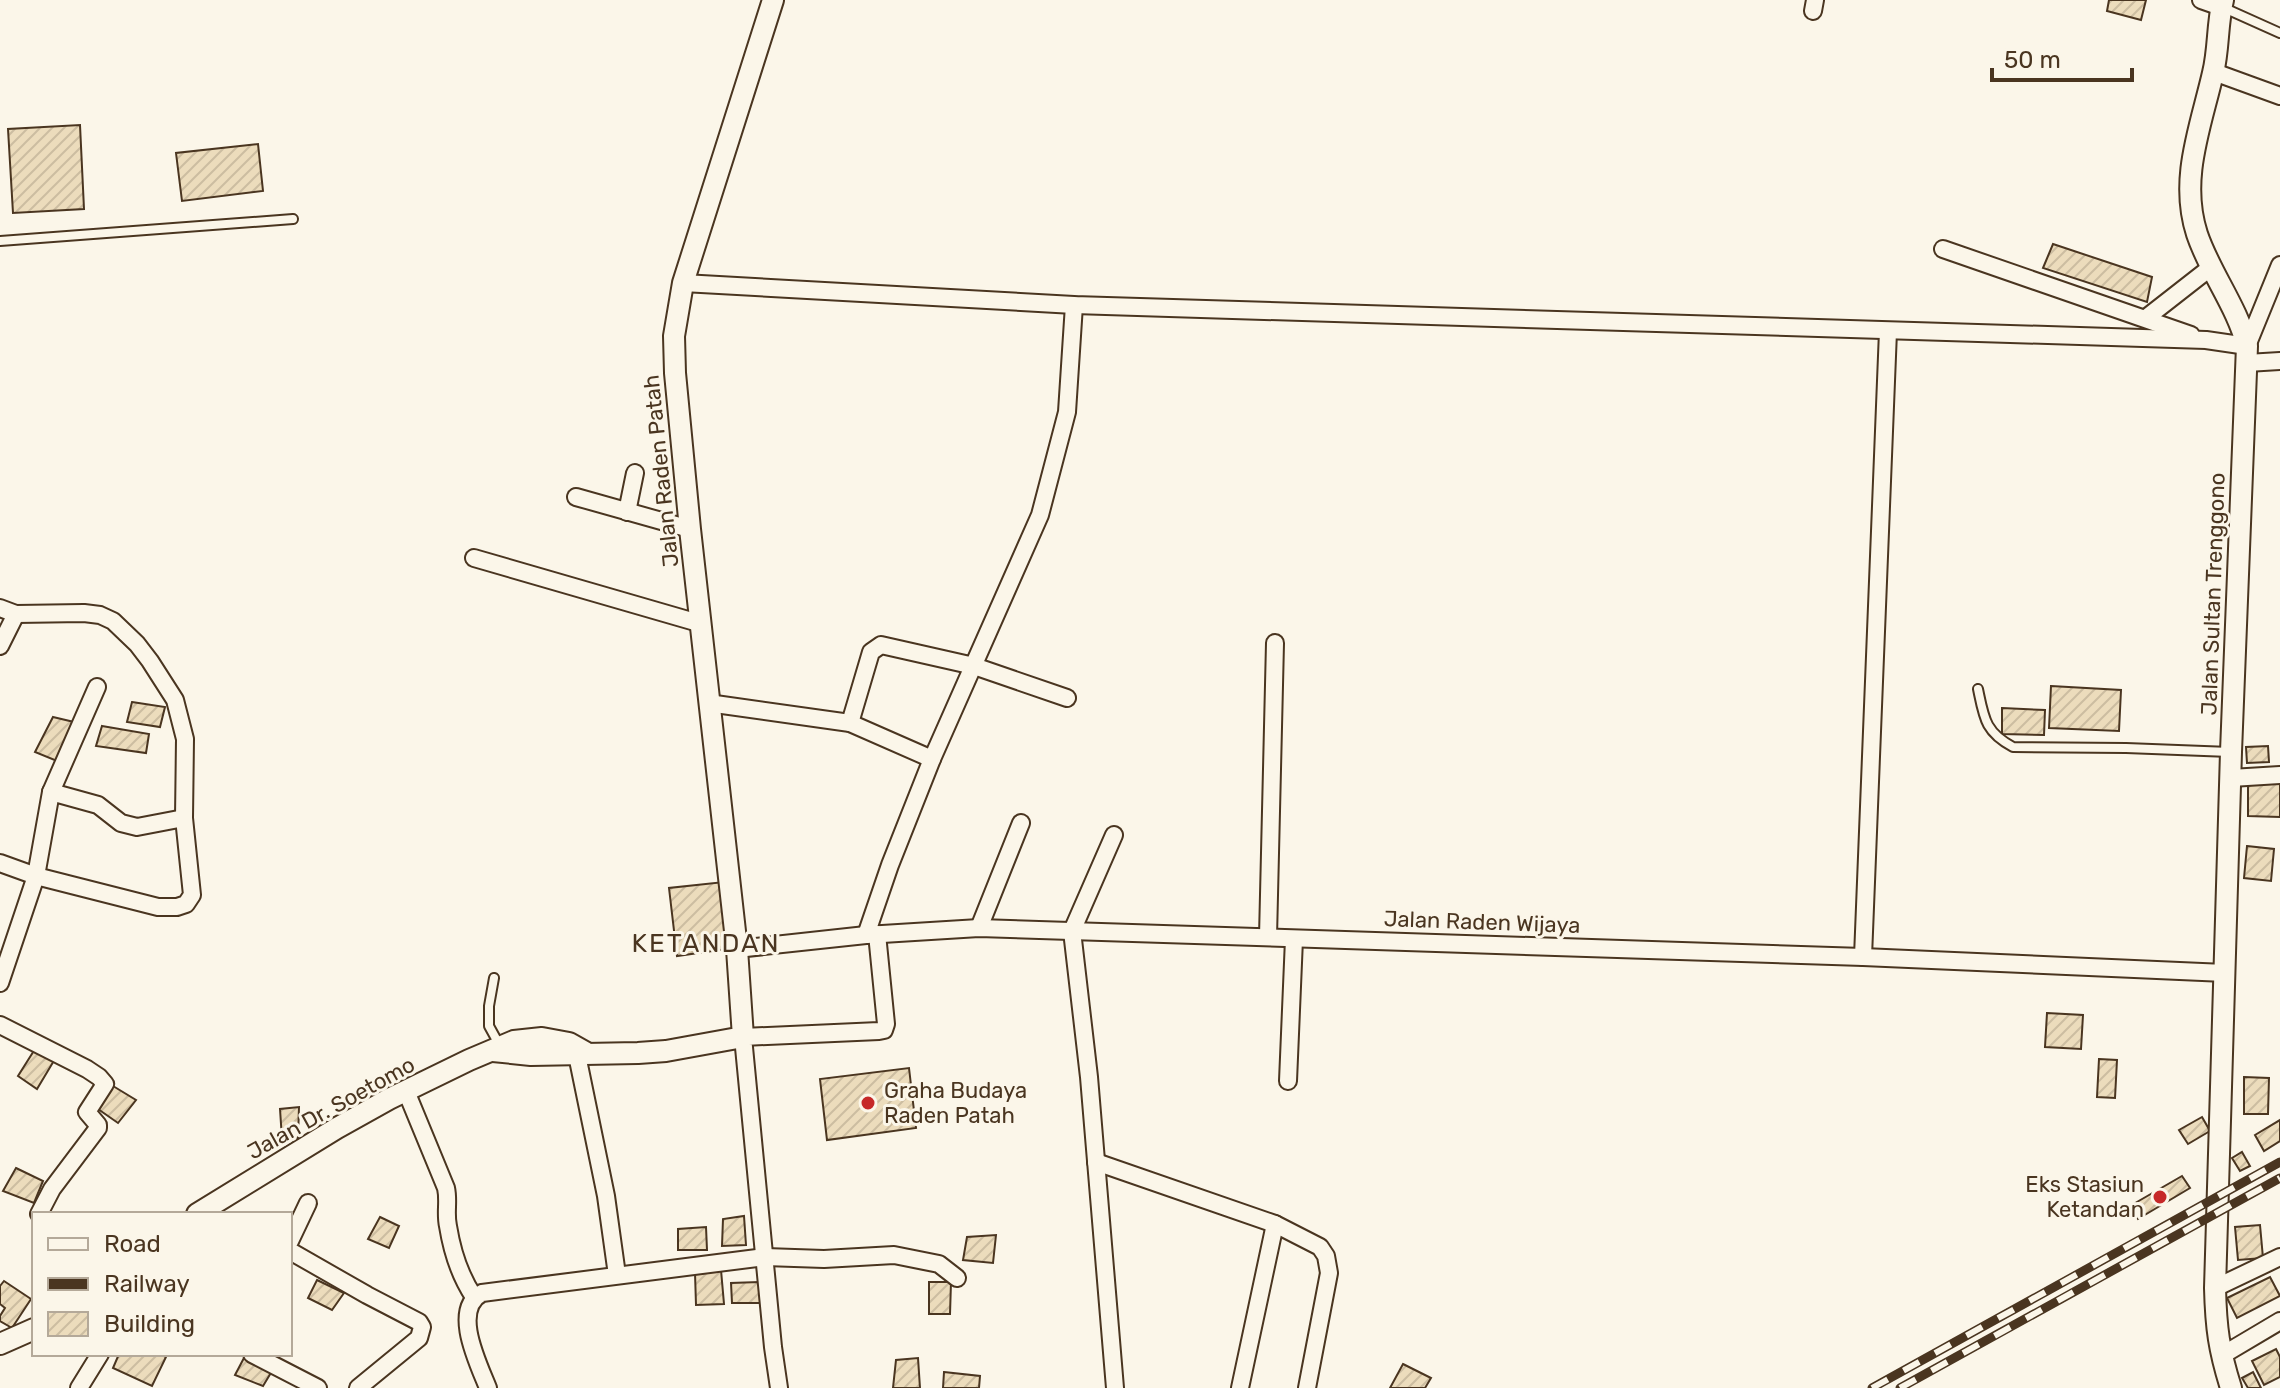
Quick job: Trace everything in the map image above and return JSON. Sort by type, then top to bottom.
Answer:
[{"type":"street","name":"Jalan Raden Patah","points":[[743,1037],[737,949],[690,529],[674,336],[683,283],[773,0]]},
{"type":"street","points":[[2201,0],[2222,3]]},
{"type":"street","name":"Jalan Sultan Trenggono","points":[[2222,3],[2214,72],[2193,150],[2190,198],[2197,234],[2210,268],[2243,329],[2247,354],[2215,1288],[2216,1329],[2231,1388]]},
{"type":"street","points":[[2214,72],[2280,96]]},
{"type":"street","points":[[1943,249],[2247,354],[2280,361]]},
{"type":"street","points":[[2247,354],[2280,265]]},
{"type":"street","points":[[2146,318],[2210,268]]},
{"type":"street","points":[[683,283],[1074,305],[2206,340]]},
{"type":"street","points":[[779,1388],[743,1037],[884,1030],[886,1024],[872,935],[890,865],[932,759],[1040,515],[1067,412],[1074,305]]},
{"type":"street","points":[[1863,957],[1888,331]]},
{"type":"street","points":[[627,512],[635,473]]},
{"type":"street","points":[[576,497],[690,529]]},
{"type":"street","points":[[474,558],[702,624]]},
{"type":"street","points":[[0,646],[8,611],[100,615],[113,621],[137,644],[175,700],[185,739],[184,818],[192,895],[186,904],[158,907],[36,876],[0,863]]},
{"type":"street","points":[[1268,937],[1275,643]]},
{"type":"street","points":[[850,723],[871,652],[881,645],[974,666],[1067,698]]},
{"type":"street","points":[[0,983],[36,876],[51,792],[97,687]]},
{"type":"street","points":[[708,703],[850,723],[932,759]]},
{"type":"street","points":[[2231,778],[2280,775]]},
{"type":"street","points":[[51,792],[98,805],[121,823],[137,827],[184,818]]},
{"type":"street","points":[[979,928],[1021,823]]},
{"type":"street","points":[[1114,835],[1072,931],[1089,1077],[1115,1388]]},
{"type":"street","name":"Jalan Raden Wijaya","points":[[737,949],[979,928],[1863,957],[2225,973]]},
{"type":"street","points":[[1288,1081],[1294,939]]},
{"type":"street","points":[[0,1025],[87,1069],[105,1084],[87,1112],[98,1128],[52,1189],[40,1212]]},
{"type":"street","name":"Jalan Dr. Soetomo","points":[[200,1212],[337,1128],[406,1091],[497,1049],[508,1054],[666,1051],[743,1037]]},
{"type":"street","points":[[582,1054],[617,1275]]},
{"type":"street","points":[[406,1091],[446,1188],[447,1223],[457,1265],[474,1297]]},
{"type":"street","points":[[1096,1162],[1275,1224],[1320,1247],[1326,1256],[1329,1273],[1307,1388]]},
{"type":"street","points":[[292,1237],[308,1203]]},
{"type":"street","points":[[1240,1388],[1275,1224]]},
{"type":"street","points":[[292,1252],[419,1322],[422,1327],[419,1338],[358,1388]]},
{"type":"street","points":[[488,1388],[466,1323],[474,1297],[482,1293],[765,1257],[824,1259],[894,1255],[939,1264],[957,1278]]},
{"type":"street","points":[[2215,1288],[2280,1257]]},
{"type":"street","points":[[2221,1356],[2280,1321]]},
{"type":"street","points":[[0,1344],[32,1330]]},
{"type":"street","points":[[79,1388],[99,1356]]},
{"type":"street","points":[[256,1356],[318,1388]]},
{"type":"lane","points":[[2222,3],[2280,33]]},
{"type":"lane","points":[[0,241],[293,219]]},
{"type":"lane","points":[[1978,689],[1988,726],[1996,738],[2013,747],[2231,752]]},
{"type":"lane","points":[[494,978],[489,1026],[497,1049]]},
{"type":"building","points":[[2109,0],[2146,0],[2141,20],[2107,11]]},
{"type":"building","points":[[80,125],[84,209],[13,213],[8,129]]},
{"type":"building","points":[[258,144],[263,191],[182,201],[176,153]]},
{"type":"building","points":[[2053,244],[2152,277],[2147,302],[2043,268]]},
{"type":"building","points":[[2051,686],[2121,690],[2119,731],[2049,728]]},
{"type":"building","points":[[132,702],[165,707],[160,727],[127,722]]},
{"type":"building","points":[[2002,708],[2045,710],[2044,735],[2002,734]]},
{"type":"building","points":[[53,717],[74,722],[57,761],[35,752]]},
{"type":"building","points":[[102,726],[149,734],[146,753],[96,746]]},
{"type":"building","points":[[2268,746],[2269,762],[2247,763],[2246,747]]},
{"type":"building","points":[[2248,783],[2280,784],[2280,817],[2248,816]]},
{"type":"building","points":[[2247,846],[2274,849],[2271,881],[2244,878]]},
{"type":"building","points":[[724,882],[734,948],[677,956],[669,888]]},
{"type":"building","points":[[2047,1013],[2083,1015],[2081,1049],[2045,1047]]},
{"type":"building","points":[[35,1049],[55,1059],[37,1089],[18,1076]]},
{"type":"building","points":[[2099,1059],[2117,1060],[2115,1098],[2097,1097]]},
{"type":"building","name":"Graha Budaya Raden Patah","points":[[909,1068],[916,1128],[827,1140],[820,1079]]},
{"type":"building","points":[[2244,1077],[2269,1078],[2268,1114],[2244,1114]]},
{"type":"building","points":[[113,1086],[136,1100],[118,1123],[98,1109]]},
{"type":"building","points":[[299,1107],[298,1138],[282,1139],[280,1109]]},
{"type":"building","points":[[2202,1117],[2210,1131],[2188,1144],[2179,1130]]},
{"type":"building","points":[[2280,1120],[2280,1141],[2264,1151],[2255,1135]]},
{"type":"building","points":[[2242,1152],[2250,1166],[2240,1171],[2232,1158]]},
{"type":"building","points":[[16,1168],[43,1181],[34,1203],[3,1191]]},
{"type":"building","name":"Eks Stasiun Ketandan","points":[[2182,1176],[2190,1188],[2138,1219],[2130,1206]]},
{"type":"building","points":[[744,1216],[746,1245],[722,1246],[723,1219]]},
{"type":"building","points":[[380,1217],[399,1226],[389,1248],[368,1239]]},
{"type":"building","points":[[2260,1225],[2263,1258],[2238,1260],[2235,1227]]},
{"type":"building","points":[[706,1227],[707,1250],[678,1250],[678,1229]]},
{"type":"building","points":[[996,1235],[993,1263],[963,1260],[967,1237]]},
{"type":"building","points":[[721,1270],[724,1304],[696,1305],[695,1273]]},
{"type":"building","points":[[2270,1277],[2280,1296],[2237,1318],[2227,1298]]},
{"type":"building","points":[[317,1280],[344,1293],[332,1310],[308,1298]]},
{"type":"building","points":[[4,1281],[31,1299],[12,1328],[0,1321],[5,1308],[0,1304],[0,1286]]},
{"type":"building","points":[[759,1282],[762,1303],[732,1303],[731,1283]]},
{"type":"building","points":[[929,1282],[951,1282],[950,1314],[929,1314]]},
{"type":"building","points":[[2276,1349],[2280,1357],[2280,1377],[2264,1385],[2252,1361]]},
{"type":"building","points":[[118,1356],[166,1357],[152,1386],[113,1368]]},
{"type":"building","points":[[245,1356],[275,1366],[263,1386],[235,1375]]},
{"type":"building","points":[[918,1358],[920,1388],[893,1388],[896,1360]]},
{"type":"building","points":[[1403,1364],[1431,1378],[1425,1388],[1390,1388]]},
{"type":"building","points":[[944,1372],[980,1376],[979,1388],[943,1388]]},
{"type":"building","points":[[2253,1372],[2261,1388],[2248,1388],[2242,1378]]},
{"type":"railway","points":[[1872,1388],[2280,1162]]},
{"type":"railway","points":[[1900,1388],[2280,1178]]},
{"type":"place","name":"Graha Budaya Raden Patah","points":[[868,1103]]},
{"type":"place","name":"Eks Stasiun Ketandan","points":[[2160,1197]]},
{"type":"district","name":"KETANDAN","points":[[706,943]]}]
